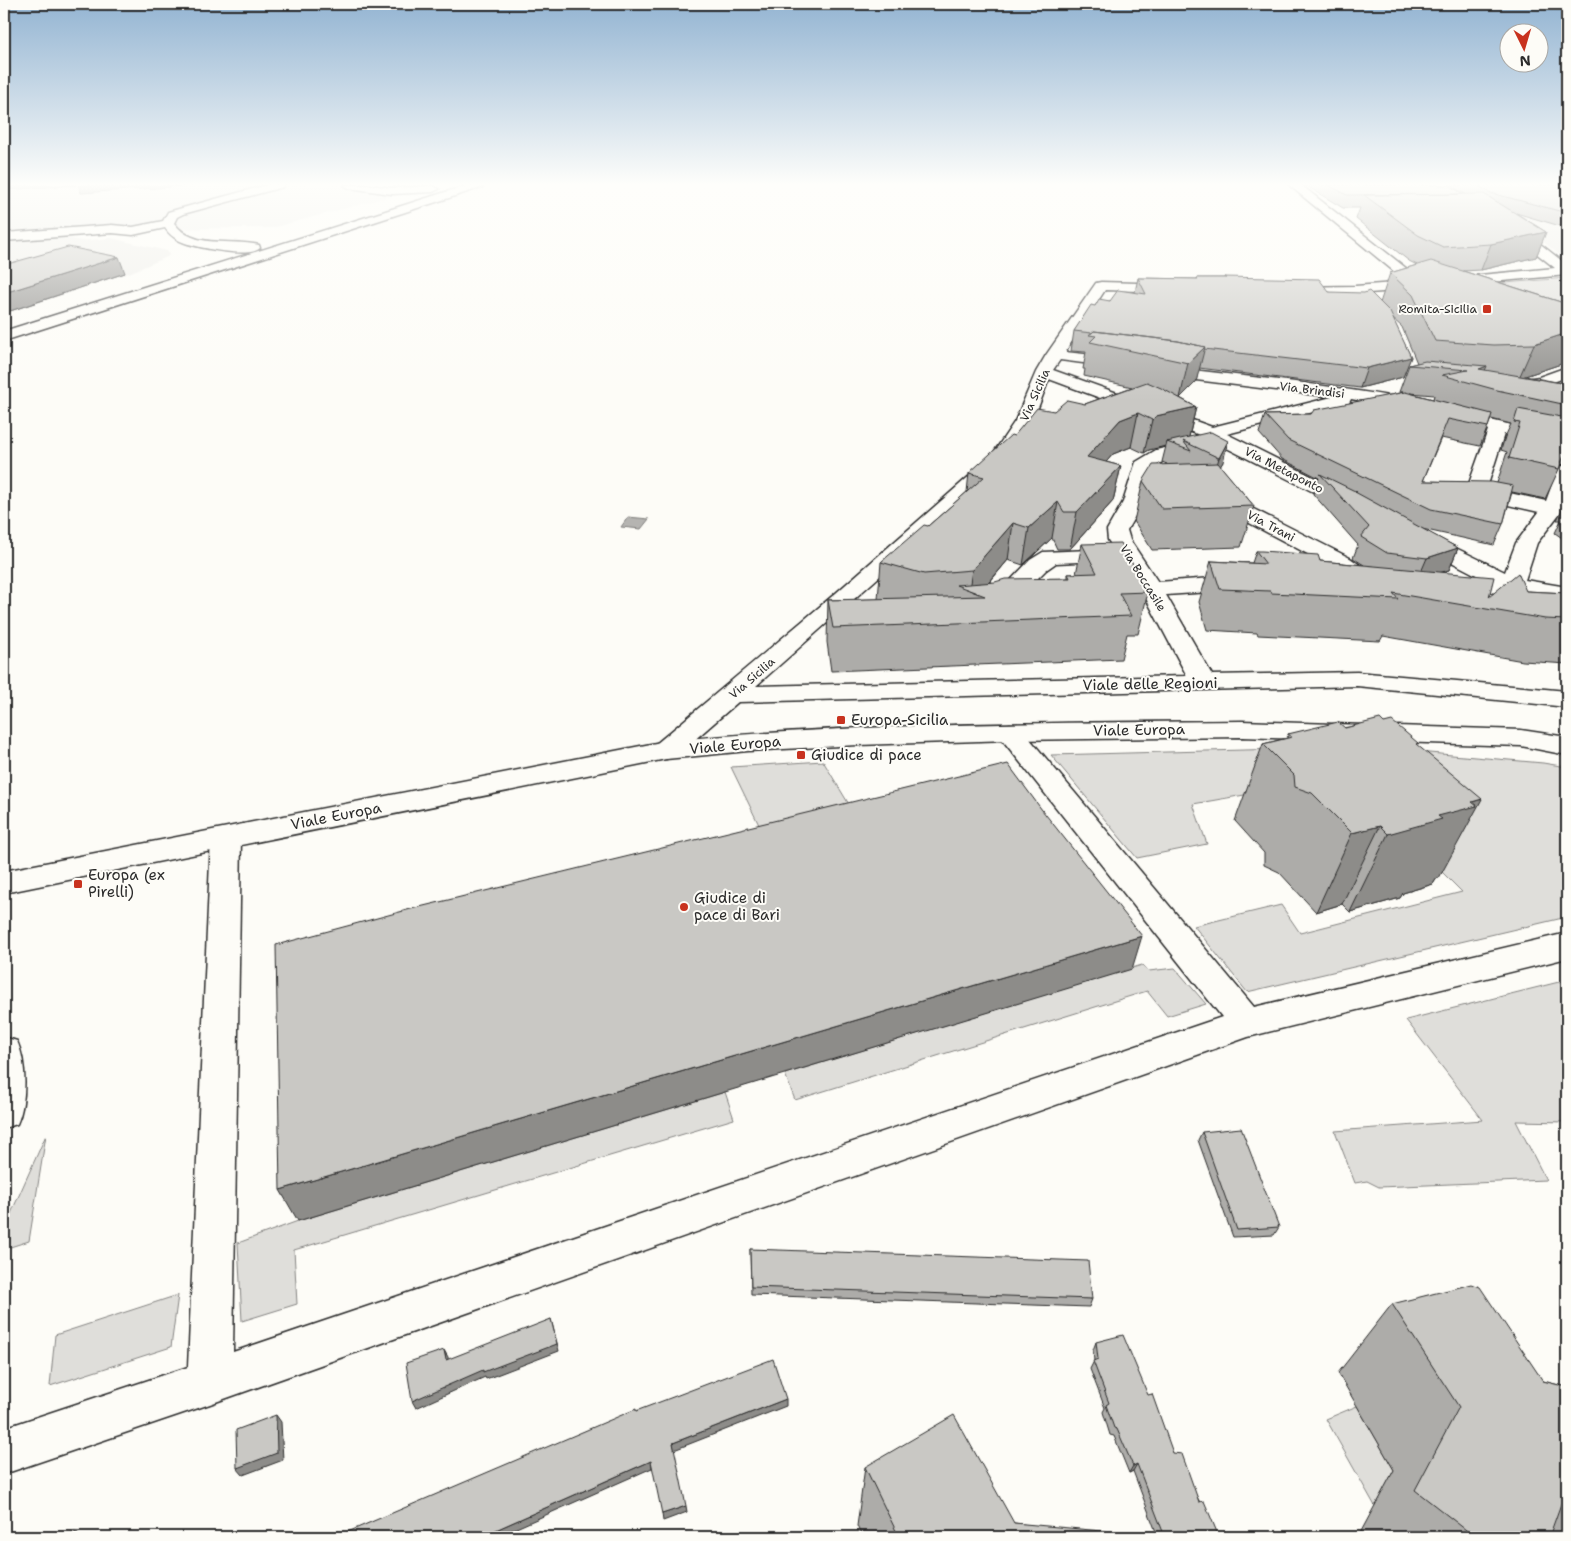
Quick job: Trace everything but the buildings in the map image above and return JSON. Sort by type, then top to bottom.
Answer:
[{"type":"street","points":[[4,326],[175,269],[220,257]]},
{"type":"street","points":[[4,336],[253,257]]},
{"type":"street","points":[[1384,257],[1411,279],[1459,295]]},
{"type":"street","points":[[1550,257],[1567,271]]},
{"type":"street","points":[[1274,291],[1361,296],[1465,279],[1567,271]]},
{"type":"street","name":"Via Sicilia","points":[[666,750],[844,598],[997,462],[1032,421],[1044,372],[1101,286],[1187,288]]},
{"type":"street","name":"Via Brindisi","points":[[1054,355],[1173,368],[1196,375],[1358,395],[1567,443]]},
{"type":"street","name":"Via Metaponto","points":[[1044,372],[1218,436],[1364,510]]},
{"type":"street","points":[[1496,386],[1542,382],[1567,372]]},
{"type":"street","name":"Via Boccasile","points":[[1203,682],[1152,589],[1119,540],[1117,530],[1153,469],[1156,456],[1358,395],[1396,386]]},
{"type":"street","points":[[1107,415],[1130,405]]},
{"type":"street","points":[[1497,428],[1476,492],[1553,509]]},
{"type":"street","points":[[1513,585],[1520,557],[1529,539],[1553,509],[1565,482],[1567,471]]},
{"type":"street","name":"Via Trani","points":[[1197,488],[1378,583],[1330,579]]},
{"type":"street","points":[[1408,532],[1513,585]]},
{"type":"street","points":[[980,615],[989,614],[1038,565],[1051,556],[1129,555]]},
{"type":"street","points":[[1152,589],[1260,582]]},
{"type":"street","points":[[1476,587],[1513,585],[1567,594]]},
{"type":"street","points":[[844,598],[871,606]]},
{"type":"street","name":"Viale delle Regioni","points":[[733,694],[1357,679],[1567,699]]},
{"type":"street","name":"Viale Europa","points":[[4,882],[666,750],[761,742],[1010,732],[1242,729],[1521,738],[1567,746]]},
{"type":"street","points":[[1010,732],[1247,1023]]},
{"type":"street","points":[[210,1382],[226,838]]},
{"type":"street","points":[[4,1451],[210,1382],[1247,1023],[1567,946]]},
{"type":"street","points":[[4,1052],[6,1102],[4,1112]]},
{"type":"shaded area","points":[[4,257],[167,257],[129,273],[7,313],[12,315],[4,318]]},
{"type":"shaded area","points":[[1567,278],[1567,327],[1468,286]]},
{"type":"shaded area","points":[[628,517],[649,519],[641,529],[621,527]]},
{"type":"shaded area","points":[[1361,747],[1543,763],[1567,767],[1567,917],[1247,992],[1194,926],[1281,905],[1300,933],[1462,892],[1347,777],[1193,804],[1207,844],[1137,858],[1051,755]]},
{"type":"shaded area","points":[[823,761],[850,806],[760,827],[731,767]]},
{"type":"shaded area","points":[[1142,965],[1149,971],[1175,968],[1206,1004],[1167,1016],[1147,991],[795,1100],[785,1074]]},
{"type":"shaded area","points":[[1567,980],[1567,1122],[1516,1121],[1546,1180],[1379,1187],[1367,1181],[1355,1183],[1335,1131],[1483,1120],[1406,1020]]},
{"type":"shaded area","points":[[725,1092],[734,1119],[294,1250],[297,1304],[242,1321],[238,1243],[298,1221]]},
{"type":"shaded area","points":[[46,1135],[29,1241],[4,1249],[4,1229]]},
{"type":"shaded area","points":[[178,1295],[171,1347],[50,1386],[55,1335]]},
{"type":"shaded area","points":[[1357,1406],[1394,1470],[1375,1506],[1326,1419]]},
{"type":"place","name":"Romita-Sicilia","points":[[1487,309]]},
{"type":"place","name":"Europa-Sicilia","points":[[841,720]]},
{"type":"place","name":"Giudice di pace","points":[[801,755]]},
{"type":"place","name":"Europa (ex Pirelli)","points":[[78,884]]},
{"type":"place","name":"Giudice di pace di Bari","points":[[684,907]]}]
